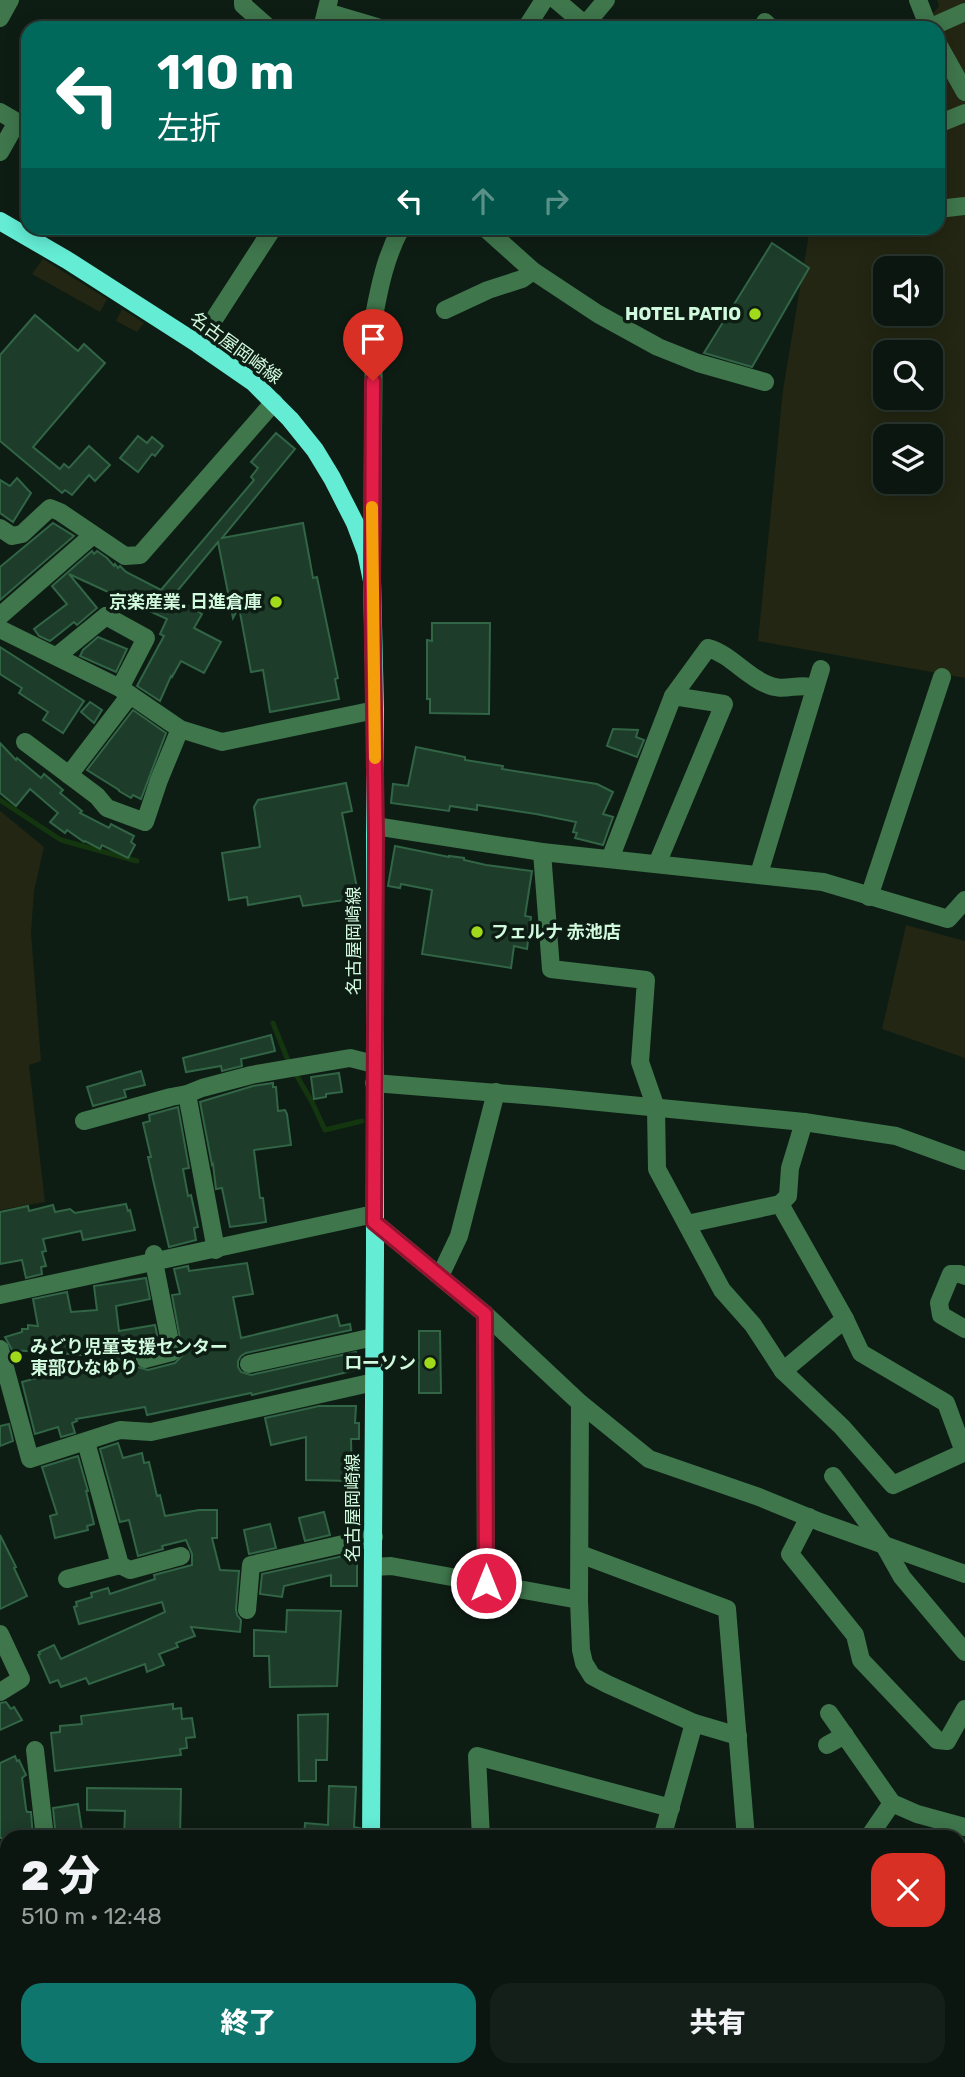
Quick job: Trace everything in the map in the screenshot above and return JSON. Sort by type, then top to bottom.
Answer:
[{"type":"main road","name":"名古屋岡崎線","points":[[0,221],[21,233]]},
{"type":"main road","name":"名古屋岡崎線","points":[[24,235],[198,344],[253,382],[315,450],[355,523],[366,552],[372,581],[375,710],[371,1830]]},
{"type":"street","points":[[0,18],[10,0]]},
{"type":"street","points":[[530,21],[544,0]]},
{"type":"street","points":[[556,0],[581,21]]},
{"type":"street","points":[[591,21],[607,0]]},
{"type":"street","points":[[918,0],[926,21]]},
{"type":"street","points":[[238,2],[261,21]]},
{"type":"street","points":[[945,21],[965,12]]},
{"type":"street","points":[[326,13],[355,21]]},
{"type":"street","points":[[945,56],[965,92]]},
{"type":"street","points":[[0,112],[18,122],[0,152]]},
{"type":"street","points":[[945,121],[965,113]]},
{"type":"street","points":[[945,208],[965,206]]},
{"type":"street","points":[[198,344],[268,235]]},
{"type":"street","points":[[372,581],[374,316],[380,281],[398,235]]},
{"type":"street","points":[[493,235],[533,271],[598,314],[658,347],[698,363],[765,382]]},
{"type":"street","points":[[445,310],[488,290],[523,279],[533,271]]},
{"type":"street","points":[[0,528],[12,536],[22,534],[50,508],[125,556],[140,555],[274,402]]},
{"type":"street","points":[[0,616],[93,535]]},
{"type":"street","points":[[57,656],[106,616],[146,638],[125,692],[69,775]]},
{"type":"street","points":[[0,629],[125,692],[180,729],[222,742],[375,710]]},
{"type":"street","points":[[610,859],[673,696],[708,648],[718,651],[763,684],[776,688],[806,685],[815,688]]},
{"type":"street","points":[[759,874],[821,669]]},
{"type":"street","points":[[869,897],[942,677]]},
{"type":"street","points":[[657,864],[724,704],[673,696]]},
{"type":"street","points":[[25,742],[97,796],[107,808],[145,822],[180,729]]},
{"type":"street","points":[[375,826],[542,852],[823,882],[948,919],[965,900]]},
{"type":"street","points":[[542,852],[551,969],[646,980],[639,1062],[656,1108],[657,1169],[722,1290],[753,1325],[783,1371],[842,1426],[893,1485],[965,1452],[946,1403],[861,1353],[780,1204]]},
{"type":"street","points":[[84,1121],[251,1075],[350,1058],[374,1063]]},
{"type":"street","points":[[374,1083],[804,1122],[896,1136],[965,1161]]},
{"type":"street","points":[[440,1276],[459,1236],[496,1092]]},
{"type":"street","points":[[187,1094],[216,1250]]},
{"type":"street","points":[[687,1224],[780,1204],[788,1196],[790,1168],[804,1122]]},
{"type":"street","points":[[0,1295],[154,1258],[216,1250],[374,1218],[485,1314],[580,1403],[649,1459],[965,1574]]},
{"type":"street","points":[[145,1359],[172,1352],[154,1258]]},
{"type":"street","points":[[965,1276],[951,1274],[939,1303],[941,1315],[965,1329]]},
{"type":"street","points":[[485,1314],[486,1583]]},
{"type":"street","points":[[783,1371],[845,1320]]},
{"type":"street","points":[[249,1364],[374,1337]]},
{"type":"street","points":[[0,1349],[30,1459],[120,1430],[151,1432],[374,1382]]},
{"type":"street","points":[[580,1403],[579,1600],[580,1650],[584,1663],[592,1676],[694,1723],[738,1737]]},
{"type":"street","points":[[86,1442],[120,1565]]},
{"type":"street","points":[[833,1476],[884,1545],[902,1577],[965,1653]]},
{"type":"street","points":[[809,1517],[790,1554],[855,1635],[861,1660],[937,1740],[947,1741],[965,1709]]},
{"type":"street","points":[[247,1610],[251,1565],[374,1537]]},
{"type":"street","points":[[580,1553],[727,1609],[745,1830]]},
{"type":"street","points":[[66,1579],[120,1565],[130,1570],[181,1556]]},
{"type":"street","points":[[373,1567],[391,1566],[579,1600]]},
{"type":"street","points":[[0,1634],[22,1679],[0,1692]]},
{"type":"street","points":[[830,1713],[892,1803],[917,1814],[965,1827]]},
{"type":"street","points":[[664,1830],[694,1723]]},
{"type":"street","points":[[827,1745],[845,1735]]},
{"type":"street","points":[[35,1750],[44,1830]]},
{"type":"street","points":[[481,1830],[477,1756],[671,1808]]},
{"type":"street","points":[[873,1830],[892,1803]]},
{"type":"green space","points":[[937,0],[965,0],[965,678],[758,641],[783,390],[809,235],[945,235],[945,21],[926,21],[939,6]]},
{"type":"green space","points":[[43,259],[107,299],[100,312],[32,274]]},
{"type":"green space","points":[[122,309],[144,323],[137,332],[116,321]]},
{"type":"green space","points":[[0,811],[44,847],[34,891],[31,933],[41,1061],[29,1065],[45,1202],[0,1210]]},
{"type":"green space","points":[[906,925],[965,941],[965,1058],[882,1029]]},
{"type":"building","name":"HOTEL PATIO","points":[[772,243],[809,268],[752,367],[704,353]]},
{"type":"building","points":[[35,315],[78,351],[84,344],[105,363],[33,447],[60,469],[64,464],[69,468],[89,446],[110,465],[95,481],[89,475],[72,495],[65,490],[62,493],[0,441],[0,355]]},
{"type":"building","points":[[276,433],[295,449],[222,538],[303,523],[313,578],[317,577],[338,678],[335,679],[339,699],[270,712],[263,670],[251,672],[239,607],[233,618],[218,542],[173,596],[202,614],[194,628],[221,642],[204,673],[181,661],[160,701],[137,686],[164,636],[160,634],[167,619],[69,574],[97,608],[77,625],[74,622],[50,641],[39,636],[34,629],[67,604],[52,586],[92,551],[94,554],[97,551],[114,566],[120,566],[126,572],[161,590],[254,480],[251,477],[258,468],[251,462]]},
{"type":"building","points":[[138,436],[147,443],[152,437],[163,446],[155,456],[152,454],[138,472],[120,458]]},
{"type":"building","points":[[17,478],[31,493],[13,522],[0,513],[0,480],[10,486]]},
{"type":"building","points":[[53,523],[74,536],[0,600],[0,567]]},
{"type":"building","points":[[432,623],[490,623],[489,714],[430,713],[430,699],[427,699],[427,640],[432,641]]},
{"type":"building","points":[[98,637],[127,649],[116,672],[80,656]]},
{"type":"building","points":[[0,647],[84,701],[63,733],[43,720],[48,712],[19,693],[22,688],[0,674]]},
{"type":"building","points":[[90,702],[102,710],[94,723],[81,712]]},
{"type":"building","points":[[133,710],[166,733],[141,799],[133,795],[131,798],[87,770]]},
{"type":"building","points":[[613,729],[638,730],[636,737],[644,740],[637,757],[607,746]]},
{"type":"building","points":[[0,743],[16,760],[17,758],[41,778],[44,774],[63,790],[60,793],[82,811],[80,813],[109,828],[111,824],[134,836],[131,842],[135,845],[128,858],[102,845],[100,849],[84,842],[67,830],[65,833],[50,822],[58,813],[30,789],[16,806],[0,793]]},
{"type":"building","points":[[416,747],[465,757],[465,760],[503,766],[502,769],[597,784],[613,792],[603,814],[613,817],[603,845],[575,838],[577,833],[573,832],[576,822],[536,814],[477,805],[477,810],[450,806],[449,811],[391,803],[393,784],[408,786]]},
{"type":"building","points":[[346,783],[352,811],[342,813],[359,898],[303,906],[300,896],[248,905],[247,897],[229,900],[222,853],[260,847],[254,807],[258,800]]},
{"type":"building","points":[[395,846],[464,858],[486,865],[532,871],[525,916],[531,917],[527,949],[514,946],[511,968],[422,954],[432,890],[401,884],[400,888],[388,886]]},
{"type":"building","points":[[271,1035],[275,1051],[241,1059],[242,1066],[222,1071],[221,1066],[186,1072],[183,1058]]},
{"type":"building","points":[[141,1071],[145,1085],[124,1090],[126,1097],[93,1106],[87,1087]]},
{"type":"building","points":[[339,1073],[342,1092],[314,1099],[311,1077]]},
{"type":"building","points":[[273,1083],[273,1087],[276,1087],[278,1111],[285,1110],[287,1114],[291,1145],[254,1150],[266,1222],[230,1227],[222,1188],[216,1189],[200,1102],[253,1086]]},
{"type":"building","points":[[178,1107],[189,1168],[183,1169],[198,1227],[194,1228],[196,1240],[169,1247],[143,1123],[150,1121],[149,1115]]},
{"type":"building","points":[[126,1204],[135,1230],[83,1240],[81,1231],[43,1239],[46,1251],[42,1252],[46,1266],[41,1267],[42,1274],[26,1278],[22,1260],[0,1264],[0,1212],[28,1206],[29,1211],[53,1205],[55,1212],[70,1209],[75,1213]]},
{"type":"building","points":[[247,1263],[253,1294],[233,1297],[241,1338],[337,1315],[340,1326],[350,1324],[351,1330],[246,1353],[238,1361],[241,1372],[251,1375],[356,1352],[360,1369],[252,1395],[251,1393],[147,1415],[145,1407],[76,1419],[77,1421],[72,1423],[75,1433],[61,1437],[58,1427],[35,1434],[22,1382],[112,1357],[12,1350],[5,1337],[28,1329],[28,1325],[38,1326],[33,1299],[67,1292],[71,1312],[97,1310],[94,1286],[146,1278],[150,1299],[116,1306],[119,1331],[155,1325],[159,1344],[142,1348],[134,1357],[137,1367],[148,1370],[175,1363],[183,1355],[172,1295],[180,1294],[174,1269],[188,1266],[189,1271]]},
{"type":"building","points":[[419,1331],[440,1331],[441,1393],[419,1393]]},
{"type":"building","points":[[319,1406],[356,1406],[355,1423],[359,1423],[359,1439],[351,1439],[352,1481],[306,1480],[306,1437],[271,1445],[265,1418]]},
{"type":"building","points":[[9,1424],[13,1441],[0,1446],[0,1426]]},
{"type":"building","points":[[118,1443],[123,1458],[142,1453],[144,1463],[149,1462],[165,1516],[217,1510],[217,1538],[212,1538],[220,1570],[239,1571],[236,1609],[241,1620],[240,1632],[191,1627],[195,1636],[176,1643],[178,1647],[159,1654],[164,1665],[147,1672],[145,1664],[89,1684],[86,1678],[61,1687],[58,1680],[50,1683],[39,1652],[54,1645],[61,1659],[165,1612],[162,1602],[79,1624],[74,1607],[77,1606],[76,1602],[92,1597],[91,1593],[108,1588],[110,1594],[155,1579],[154,1575],[192,1565],[192,1554],[186,1540],[138,1556],[129,1520],[120,1522],[100,1449]]},
{"type":"building","points":[[78,1456],[94,1524],[87,1526],[88,1530],[55,1538],[50,1516],[57,1514],[42,1467]]},
{"type":"building","points":[[324,1512],[330,1535],[305,1541],[299,1518]]},
{"type":"building","points":[[270,1524],[276,1548],[249,1554],[244,1530]]},
{"type":"building","points":[[0,1535],[27,1596],[0,1609]]},
{"type":"building","points":[[343,1556],[357,1556],[357,1586],[331,1586],[331,1575],[284,1586],[282,1597],[260,1594],[262,1574]]},
{"type":"building","points":[[287,1610],[341,1611],[337,1686],[270,1687],[269,1656],[254,1656],[254,1630],[286,1632]]},
{"type":"building","points":[[6,1702],[11,1709],[14,1707],[22,1720],[0,1730],[0,1703]]},
{"type":"building","points":[[173,1704],[173,1709],[181,1708],[182,1719],[192,1718],[195,1737],[186,1738],[187,1748],[180,1749],[181,1755],[55,1771],[51,1733],[60,1732],[60,1726],[82,1724],[81,1716]]},
{"type":"building","points":[[328,1714],[327,1760],[316,1760],[316,1781],[299,1781],[298,1715]]},
{"type":"building","points":[[15,1756],[17,1761],[19,1760],[26,1775],[22,1778],[26,1809],[31,1812],[32,1830],[0,1830],[0,1763]]},
{"type":"building","points":[[329,1786],[356,1787],[354,1827],[360,1830],[305,1830],[305,1823],[328,1825]]},
{"type":"building","points":[[87,1788],[181,1789],[180,1830],[124,1830],[125,1811],[87,1810]]},
{"type":"building","points":[[78,1804],[82,1830],[55,1830],[53,1808]]},
{"type":"waterway","points":[[0,800],[61,840],[137,861]]},
{"type":"waterway","points":[[273,1023],[289,1063]]},
{"type":"waterway","points":[[294,1071],[325,1130],[362,1121]]},
{"type":"slow traffic","points":[[372,507],[375,758]]},
{"type":"place","name":"HOTEL PATIO","points":[[755,314]]},
{"type":"place","name":"京楽産業. 日進倉庫","points":[[276,602]]},
{"type":"place","name":"フェルナ 赤池店","points":[[477,932]]},
{"type":"place","name":"みどり児童支援センター 東部ひなゆり","points":[[16,1357]]},
{"type":"place","name":"ローソン","points":[[430,1363]]},
{"type":"route","points":[[373,381],[372,581],[376,835],[374,1222],[485,1314],[486,1583]]}]
